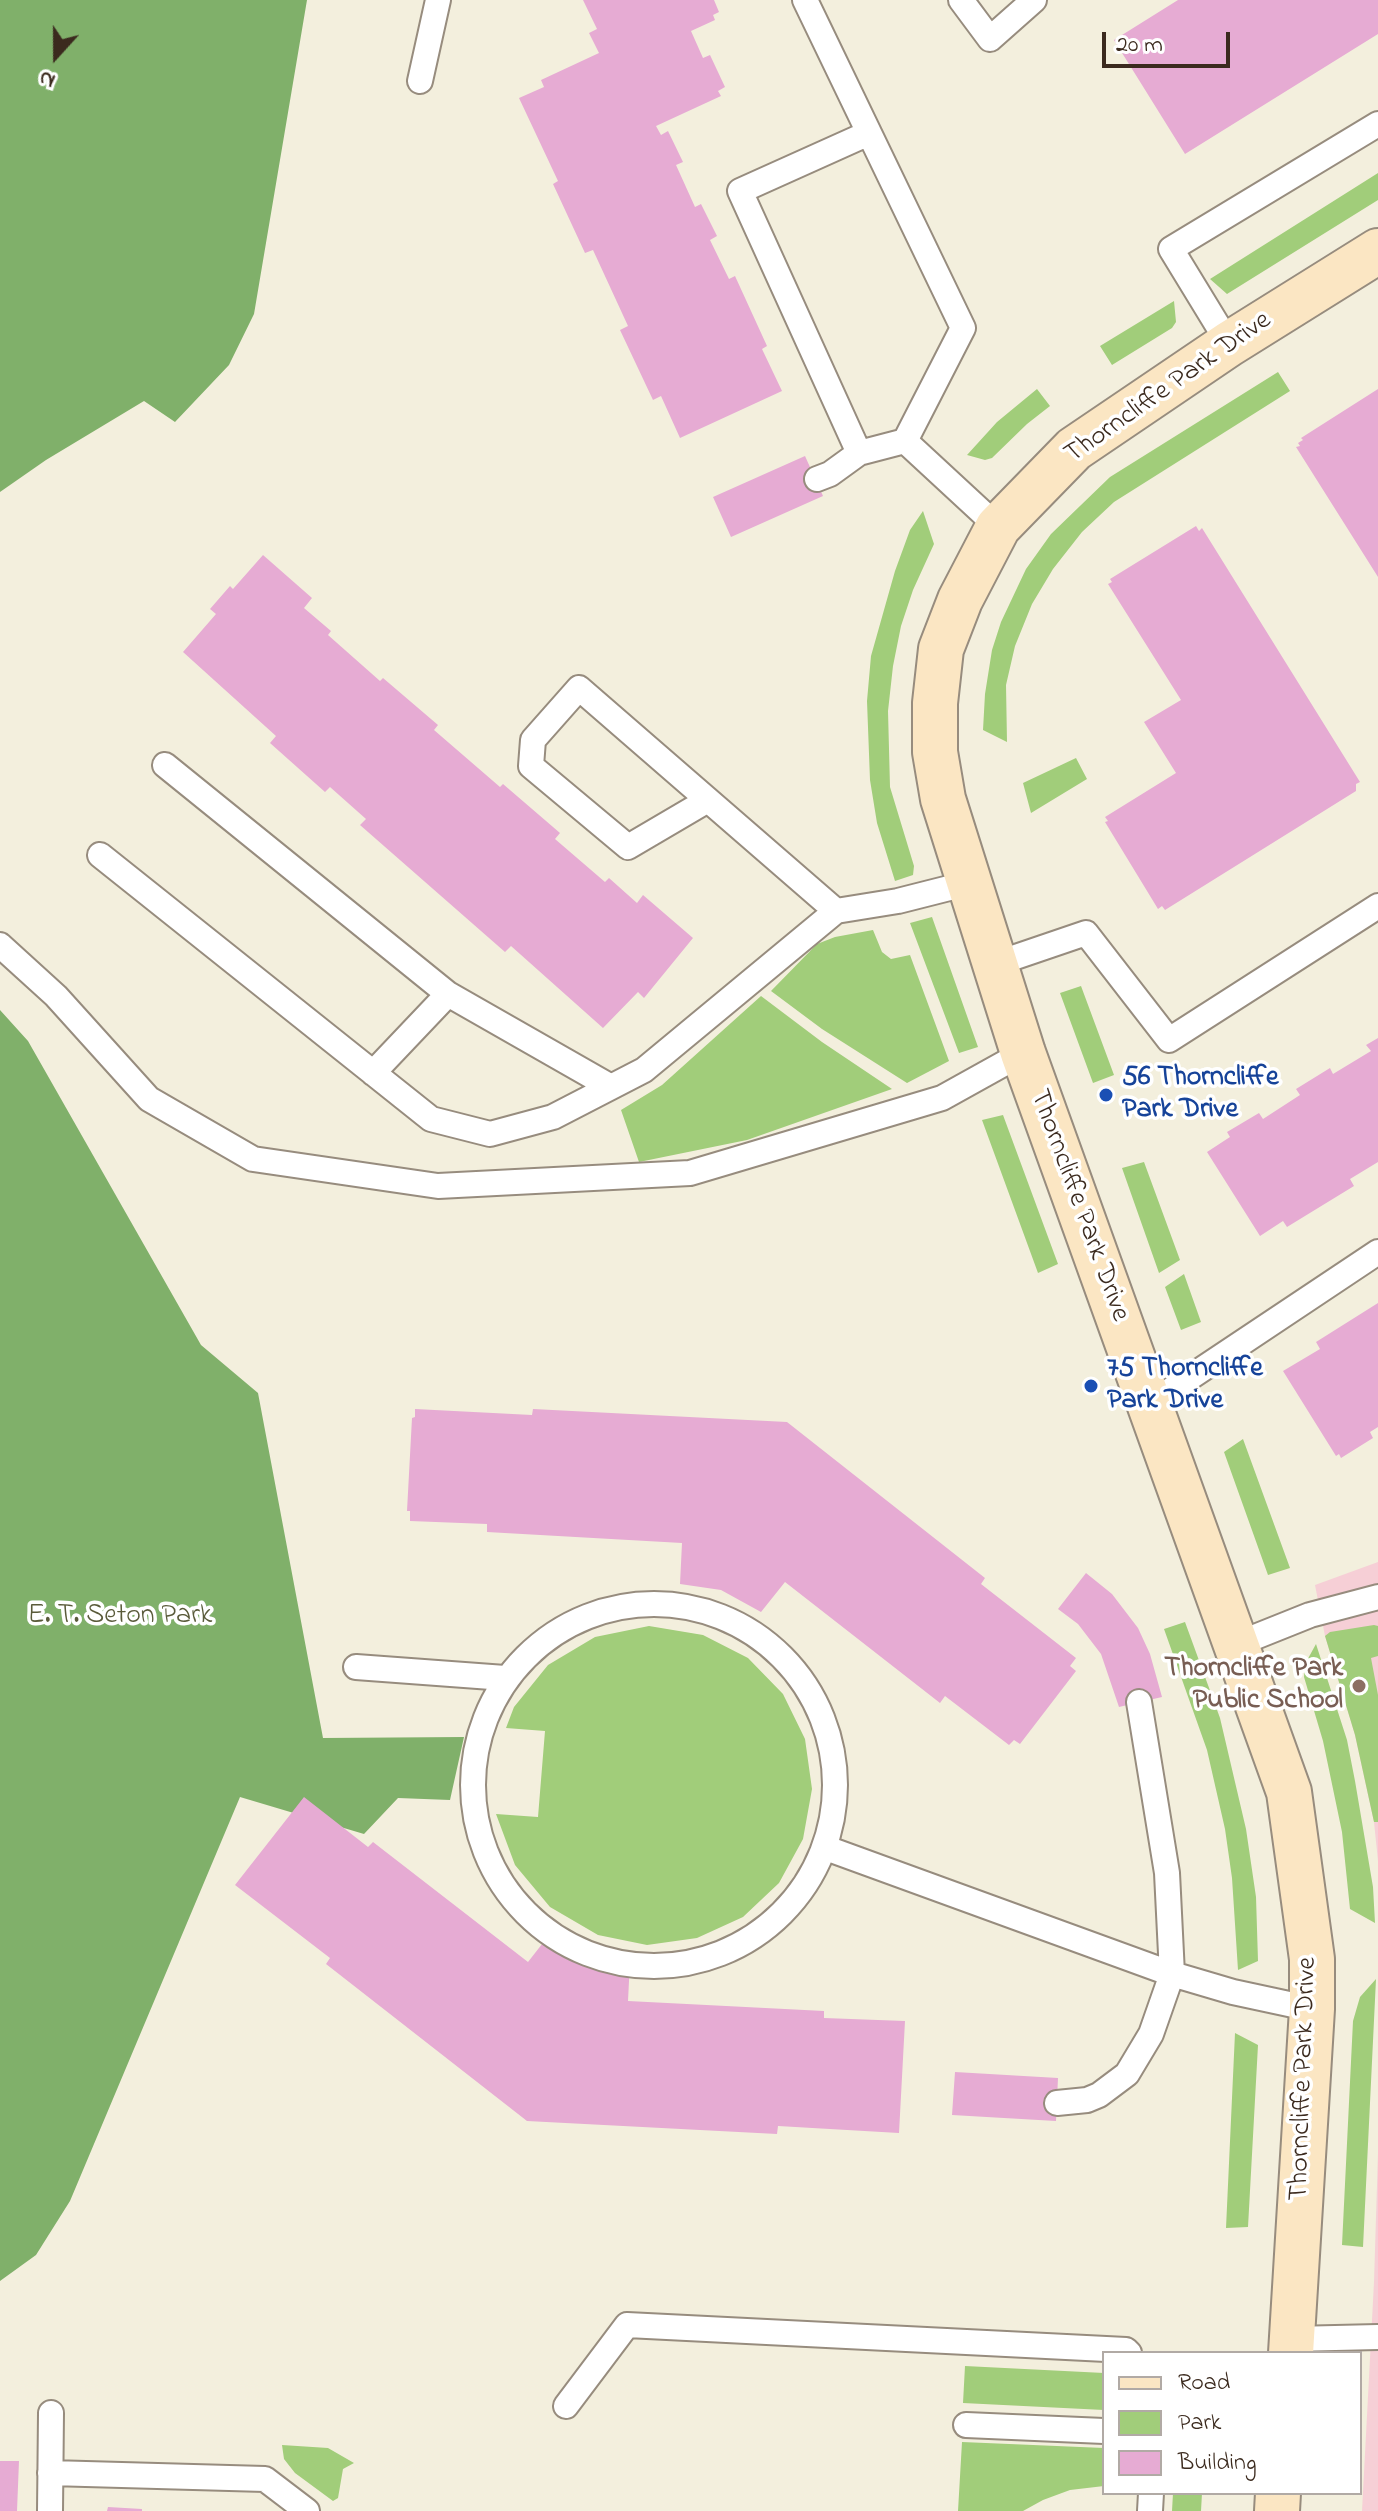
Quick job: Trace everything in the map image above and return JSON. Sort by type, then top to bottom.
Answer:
[{"type":"street","name":"Thorncliffe Park Drive","points":[[1291,2346],[1312,2009],[1312,1959],[1289,1792],[1023,1053],[943,799],[935,752],[935,703],[941,649],[960,600],[998,527],[1074,449],[1229,344],[1378,251]]},
{"type":"lane","points":[[420,81],[438,0]]},
{"type":"lane","points":[[805,0],[963,328],[905,441],[859,453],[830,474],[817,479]]},
{"type":"lane","points":[[961,0],[990,39],[1034,0]]},
{"type":"lane","points":[[1229,344],[1171,249],[1378,124]]},
{"type":"lane","points":[[859,453],[740,191],[869,133]]},
{"type":"lane","points":[[905,441],[998,527]]},
{"type":"lane","points":[[708,800],[628,847],[531,766],[533,740],[579,688],[836,911]]},
{"type":"lane","points":[[165,765],[448,994],[611,1087]]},
{"type":"lane","points":[[100,855],[431,1119],[490,1134],[553,1117],[644,1070],[836,911],[898,901],[969,883]]},
{"type":"lane","points":[[995,964],[1086,933],[1169,1040],[1378,906]]},
{"type":"lane","points":[[0,945],[56,996],[149,1099],[253,1159],[438,1186],[690,1173],[942,1098],[1023,1053]]},
{"type":"lane","points":[[373,1073],[448,994]]},
{"type":"lane","points":[[1150,1404],[1378,1252]]},
{"type":"lane","points":[[1235,1645],[1310,1615],[1378,1597]]},
{"type":"lane","points":[[656,1602],[713,1612],[764,1639],[804,1681],[830,1733],[837,1790],[826,1848],[795,1902],[748,1942],[690,1965],[627,1966],[568,1947],[519,1908],[485,1856],[471,1795],[478,1734],[505,1678],[546,1637],[598,1611],[656,1602]]},
{"type":"lane","points":[[356,1667],[505,1678]]},
{"type":"lane","points":[[1057,2103],[1087,2100],[1127,2074],[1151,2034],[1172,1974],[1165,1859],[1139,1702]]},
{"type":"lane","points":[[826,1848],[1172,1974],[1233,1992],[1312,2009]]},
{"type":"lane","points":[[566,2406],[627,2325],[1127,2351]]},
{"type":"lane","points":[[1291,2346],[1378,2337]]},
{"type":"lane","points":[[50,2511],[51,2413]]},
{"type":"lane","points":[[966,2425],[1102,2431]]},
{"type":"lane","points":[[50,2473],[265,2479],[307,2511]]},
{"type":"shaded area","name":"Thorncliffe Park Public School","points":[[1378,1562],[1378,1861],[1374,1822],[1355,1735],[1325,1636],[1315,1585]]},
{"type":"shaded area","points":[[1378,2153],[1378,2511],[1362,2511],[1374,2282]]},
{"type":"green space","points":[[0,0],[307,0],[254,314],[229,365],[175,422],[144,401],[46,460],[0,492]]},
{"type":"green space","points":[[1378,173],[1378,200],[1227,294],[1210,279]]},
{"type":"green space","points":[[1174,301],[1176,322],[1172,328],[1112,365],[1100,346]]},
{"type":"green space","points":[[1278,372],[1290,391],[1114,502],[1082,532],[1053,569],[1032,604],[1015,646],[1006,685],[1007,742],[983,730],[992,650],[1001,622],[1026,569],[1051,534],[1110,477]]},
{"type":"green space","points":[[1037,389],[1050,406],[992,458],[985,460],[967,455],[997,422]]},
{"type":"green space","points":[[923,511],[934,544],[901,626],[888,711],[890,787],[914,866],[913,875],[895,881],[877,823],[870,780],[867,701],[871,656],[895,571],[910,530]]},
{"type":"green space","points":[[1076,758],[1087,779],[1031,813],[1023,783]]},
{"type":"green space","points":[[932,917],[978,1047],[959,1053],[910,923]]},
{"type":"green space","points":[[873,930],[882,952],[891,959],[910,955],[949,1061],[907,1083],[822,1029],[771,991],[817,944],[835,937]]},
{"type":"green space","points":[[1081,986],[1114,1075],[1093,1083],[1060,993]]},
{"type":"green space","points":[[761,996],[892,1089],[747,1140],[639,1162],[621,1110],[662,1085]]},
{"type":"green space","name":"E. T. Seton Park","points":[[0,1010],[28,1041],[201,1345],[258,1393],[323,1738],[464,1737],[450,1800],[398,1798],[364,1834],[240,1797],[70,2201],[36,2255],[0,2281]]},
{"type":"green space","points":[[1003,1115],[1058,1264],[1038,1273],[982,1120]]},
{"type":"green space","points":[[1144,1162],[1180,1260],[1159,1273],[1122,1168]]},
{"type":"green space","points":[[1184,1274],[1201,1322],[1181,1330],[1165,1287]]},
{"type":"green space","points":[[1243,1439],[1290,1568],[1268,1575],[1224,1452]]},
{"type":"green space","points":[[1185,1622],[1220,1718],[1246,1829],[1256,1897],[1258,1961],[1238,1970],[1232,1878],[1225,1829],[1207,1750],[1164,1629]]},
{"type":"green space","points":[[649,1626],[703,1635],[748,1658],[783,1694],[805,1739],[812,1789],[803,1839],[779,1883],[743,1917],[697,1938],[647,1945],[598,1935],[550,1907],[515,1865],[496,1814],[538,1817],[545,1731],[506,1728],[514,1707],[548,1665],[595,1637]]},
{"type":"green space","points":[[1378,1626],[1378,1656],[1371,1658],[1378,1695],[1378,1822],[1374,1822],[1355,1735],[1325,1636],[1330,1632]]},
{"type":"green space","points":[[1316,1644],[1347,1740],[1373,1887],[1375,1923],[1350,1909],[1342,1832],[1323,1741],[1304,1677],[1305,1664]]},
{"type":"green space","points":[[1376,1979],[1363,2247],[1342,2245],[1353,2021],[1360,1997]]},
{"type":"green space","points":[[1235,2033],[1258,2045],[1248,2227],[1226,2228]]},
{"type":"green space","points":[[965,2366],[1102,2373],[1102,2410],[963,2403]]},
{"type":"green space","points":[[962,2442],[1102,2448],[1102,2486],[1070,2490],[1023,2511],[958,2511]]},
{"type":"green space","points":[[282,2445],[328,2448],[354,2463],[343,2469],[338,2498],[333,2501],[295,2473],[284,2459]]},
{"type":"green space","points":[[1173,2495],[1202,2495],[1201,2511],[1172,2511]]},
{"type":"building","points":[[583,0],[714,0],[719,12],[713,15],[715,20],[691,31],[703,58],[710,55],[725,87],[718,91],[721,96],[656,126],[661,135],[668,131],[683,162],[676,165],[695,207],[701,204],[717,236],[710,240],[729,279],[735,276],[767,346],[762,349],[782,391],[680,438],[661,396],[653,400],[620,330],[628,326],[593,250],[585,253],[553,184],[558,181],[519,98],[544,87],[541,80],[599,53],[589,33],[597,29]]},
{"type":"building","points":[[1178,0],[1378,0],[1378,34],[1185,154],[1114,40]]},
{"type":"building","points":[[1378,389],[1378,577],[1296,447],[1300,446],[1301,438]]},
{"type":"building","points":[[805,456],[823,496],[731,537],[713,497]]},
{"type":"building","points":[[1196,526],[1199,531],[1202,528],[1360,782],[1356,784],[1356,791],[1165,910],[1162,906],[1158,909],[1105,822],[1108,821],[1105,817],[1176,773],[1144,722],[1181,700],[1108,584],[1112,582],[1110,579]]},
{"type":"building","points":[[263,555],[312,598],[304,608],[331,631],[328,635],[380,681],[383,678],[438,725],[434,730],[500,787],[503,784],[560,833],[555,839],[605,882],[609,878],[637,903],[643,895],[693,938],[644,998],[638,992],[603,1028],[511,946],[505,952],[360,825],[366,819],[330,787],[325,792],[270,743],[276,736],[183,652],[216,614],[210,609],[230,586],[233,589]]},
{"type":"building","points":[[1378,1038],[1378,1162],[1350,1179],[1354,1186],[1287,1227],[1283,1221],[1260,1236],[1207,1152],[1230,1137],[1227,1132],[1259,1113],[1263,1119],[1300,1095],[1296,1089],[1330,1068],[1333,1074],[1371,1051],[1366,1045]]},
{"type":"building","points":[[1378,1303],[1378,1427],[1370,1432],[1373,1438],[1341,1458],[1339,1454],[1336,1456],[1283,1371],[1320,1349],[1316,1342]]},
{"type":"building","points":[[415,1409],[532,1415],[533,1409],[787,1422],[985,1578],[981,1584],[1076,1658],[1070,1666],[1076,1671],[1020,1744],[1014,1740],[1009,1745],[945,1696],[940,1703],[785,1582],[761,1612],[721,1590],[680,1584],[682,1543],[487,1532],[487,1524],[410,1521],[410,1511],[407,1511]]},
{"type":"building","points":[[1086,1573],[1112,1594],[1138,1628],[1150,1654],[1162,1697],[1119,1707],[1101,1654],[1078,1624],[1058,1609]]},
{"type":"building","points":[[304,1797],[368,1847],[373,1842],[528,1962],[553,1930],[589,1949],[630,1961],[628,2001],[824,2011],[824,2018],[905,2021],[899,2133],[778,2126],[777,2134],[527,2121],[326,1964],[330,1958],[235,1885]]},
{"type":"building","points":[[955,2072],[1058,2078],[1056,2121],[952,2115]]},
{"type":"building","points":[[0,2461],[19,2461],[17,2511],[0,2511]]},
{"type":"building","points":[[108,2507],[142,2509],[142,2511],[107,2511]]},
{"type":"place","name":"56 Thorncliffe Park Drive","points":[[1106,1095]]},
{"type":"place","name":"75 Thorncliffe Park Drive","points":[[1091,1386]]},
{"type":"place","name":"Thorncliffe Park Public School","points":[[1359,1686]]}]
